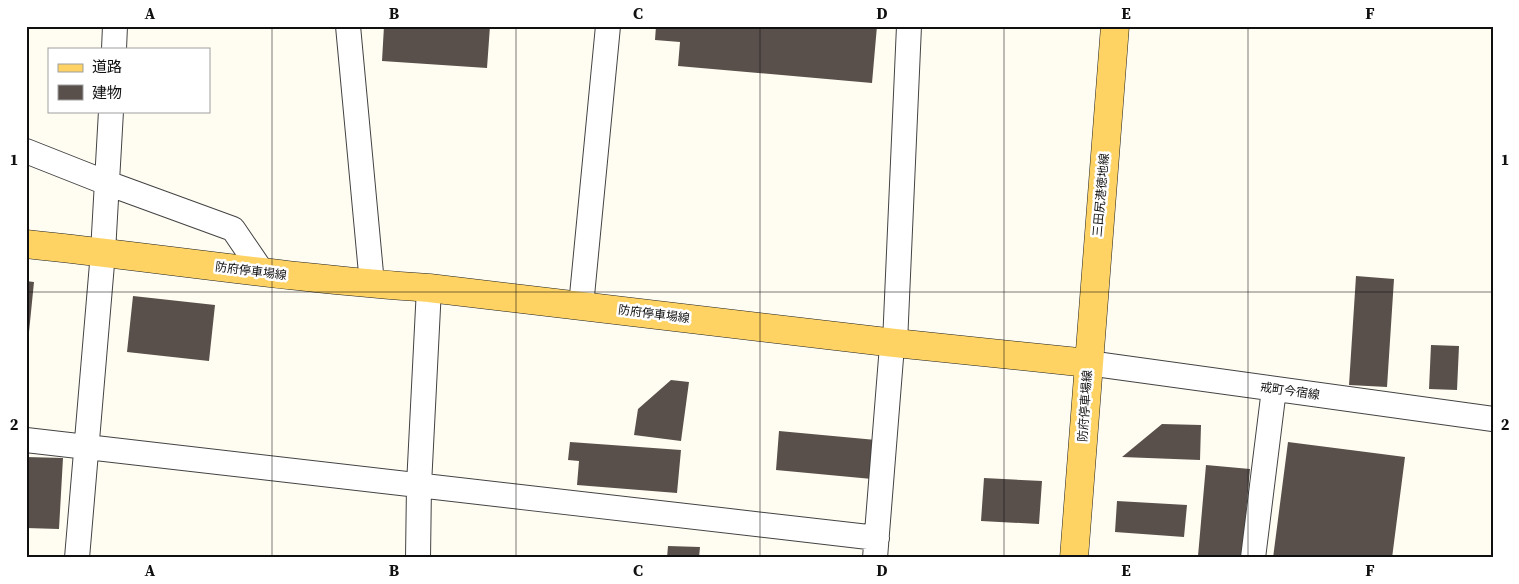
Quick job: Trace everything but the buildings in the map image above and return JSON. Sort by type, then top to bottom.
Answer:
[{"type":"main road","name":"三田尻港徳地線","points":[[1088,363],[1115,26]]},
{"type":"main road","name":"防府停車場線","points":[[26,244],[263,272],[429,288],[581,306],[893,351],[1088,363],[1074,558]]},
{"type":"street","points":[[114,48],[115,26]]},
{"type":"street","points":[[348,26],[372,284]]},
{"type":"street","points":[[581,306],[608,26]]},
{"type":"street","points":[[26,440],[419,485],[876,548],[893,351],[909,26]]},
{"type":"street","points":[[77,558],[103,252],[110,112]]},
{"type":"street","points":[[26,152],[233,229],[263,272]]},
{"type":"street","points":[[418,558],[419,485],[429,288]]},
{"type":"street","name":"戒町今宿線","points":[[1088,363],[1493,420]]},
{"type":"street","points":[[1253,558],[1274,388]]}]
